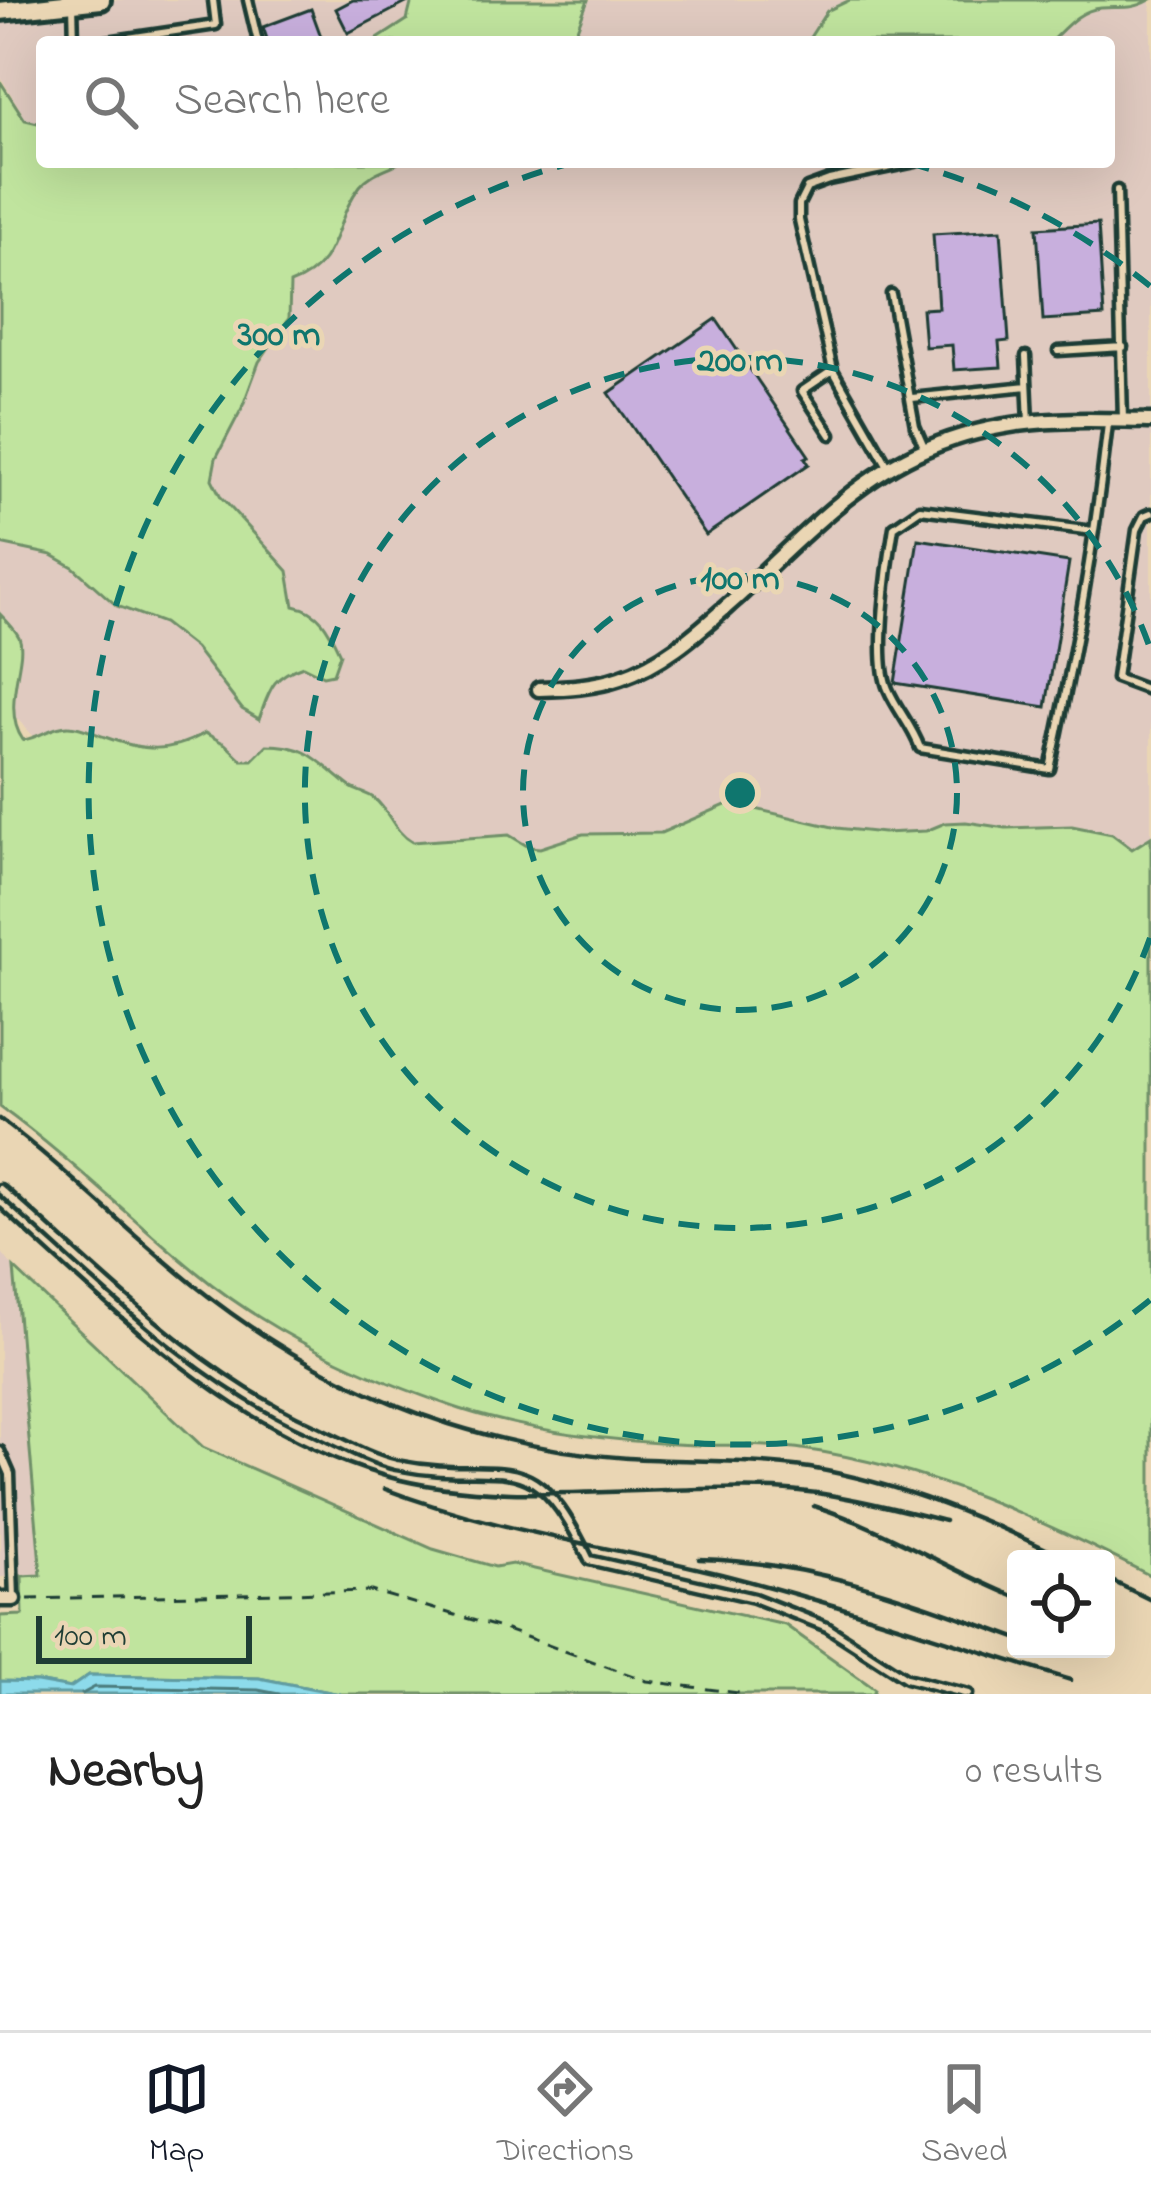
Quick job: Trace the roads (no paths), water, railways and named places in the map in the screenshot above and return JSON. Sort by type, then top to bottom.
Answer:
[{"type":"main road","points":[[0,10],[101,0]]},
{"type":"street","points":[[539,689],[574,688],[620,678],[658,661],[706,625],[837,506],[889,468],[926,449],[990,425],[1151,421]]},
{"type":"lane","points":[[142,36],[216,25],[213,0]]},
{"type":"lane","points":[[248,0],[257,36]]},
{"type":"lane","points":[[73,3],[74,36]]},
{"type":"lane","points":[[887,168],[807,188],[799,204],[799,220],[833,370],[889,468]]},
{"type":"lane","points":[[1093,531],[920,509],[895,527],[883,649],[886,687],[912,724],[920,748],[1050,769],[1116,420],[1123,347],[1117,190]]},
{"type":"lane","points":[[891,294],[915,426],[926,449]]},
{"type":"lane","points":[[1058,351],[1123,347]]},
{"type":"lane","points":[[1026,356],[1029,423]]},
{"type":"lane","points":[[831,435],[802,391],[833,370]]},
{"type":"lane","points":[[911,398],[1028,386]]},
{"type":"lane","points":[[1151,513],[1137,530],[1116,678],[1151,691]]},
{"type":"lane","points":[[0,1189],[183,1349],[306,1427],[394,1465],[528,1475],[557,1501],[590,1560],[754,1598],[827,1627],[906,1678],[968,1694]]},
{"type":"lane","points":[[0,1451],[10,1474],[7,1599]]},
{"type":"water","points":[[89,1675],[259,1678],[340,1694],[0,1694],[0,1681],[70,1688]]},
{"type":"railway","points":[[0,1119],[223,1307],[315,1366],[414,1412],[560,1450],[628,1458],[765,1463],[844,1475],[942,1504],[1048,1550]]},
{"type":"railway","points":[[0,1208],[132,1326],[226,1399],[329,1456],[385,1476],[430,1486],[528,1493],[776,1489],[861,1501],[945,1521]]},
{"type":"railway","points":[[385,1489],[510,1527],[765,1586],[1071,1680]]},
{"type":"railway","points":[[814,1506],[1007,1593]]},
{"type":"railway","points":[[699,1559],[821,1575],[1007,1635]]},
{"type":"railway","points":[[1115,1582],[1151,1600]]}]
